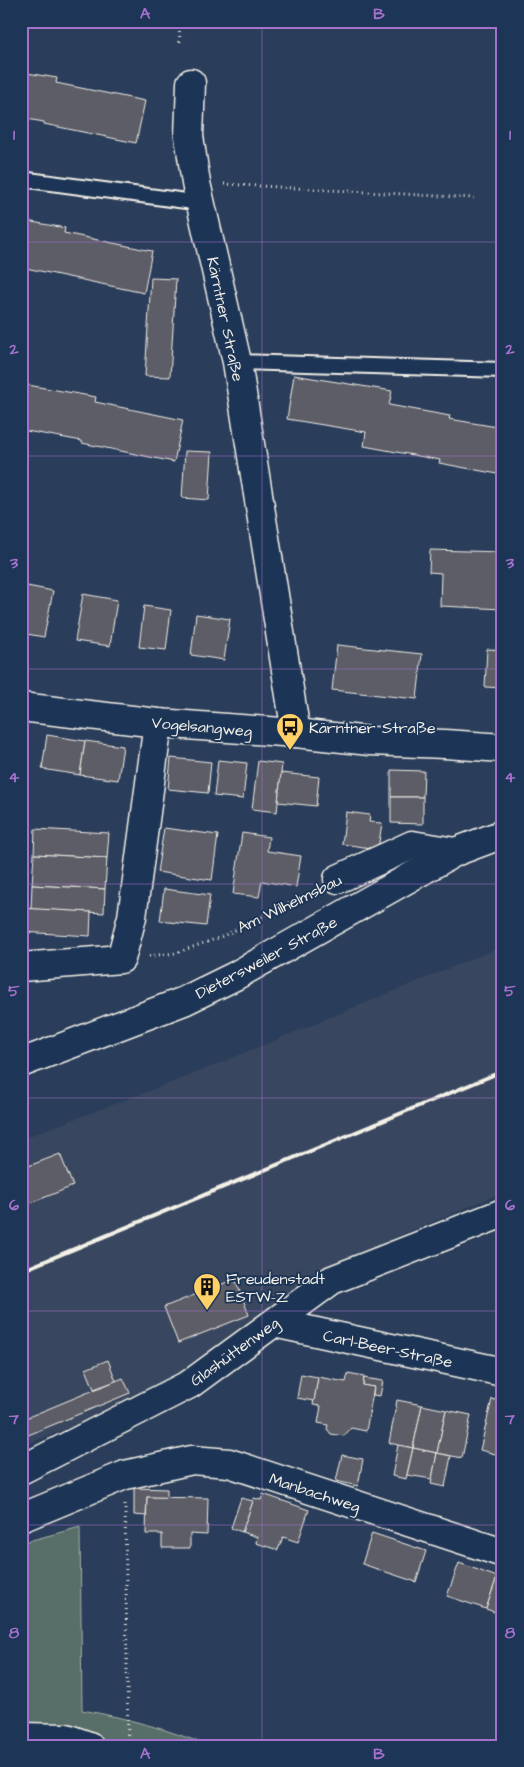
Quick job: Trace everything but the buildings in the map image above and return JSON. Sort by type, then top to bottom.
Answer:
[{"type":"street","name":"Kärntner Straße","points":[[190,83],[189,136],[198,193],[237,362],[296,733]]},
{"type":"street","name":"Vogelsangweg","points":[[21,707],[158,723],[296,733],[370,741],[503,748]]},
{"type":"street","points":[[21,967],[121,959],[132,917],[158,723]]},
{"type":"street","name":"Dietersweiler Straße","points":[[21,1063],[184,1001],[293,944],[455,852],[503,834]]},
{"type":"street","name":"Am Wilhelmsbau","points":[[338,879],[412,845],[455,852]]},
{"type":"street","name":"Glashüttenweg","points":[[21,1470],[190,1384],[332,1280],[503,1213]]},
{"type":"street","name":"Carl-Beer-Straße","points":[[274,1323],[503,1372]]},
{"type":"street","name":"Manbachweg","points":[[125,1474],[192,1460],[229,1463],[503,1553]]},
{"type":"street","points":[[21,1518],[125,1474]]},
{"type":"street","points":[[21,1737],[66,1738],[89,1746]]},
{"type":"lane","points":[[21,179],[198,193]]},
{"type":"lane","points":[[237,362],[503,370]]},
{"type":"path","points":[[179,21],[180,44]]},
{"type":"path","points":[[198,193],[474,198]]},
{"type":"path","name":"Am Wilhelmsbau","points":[[121,959],[176,953],[221,937],[338,879]]},
{"type":"path","points":[[125,1474],[128,1746]]},
{"type":"shaded area","points":[[503,946],[503,1192],[314,1272],[258,1319],[202,1378],[21,1446],[21,1139],[181,1079]]},
{"type":"green space","points":[[80,1527],[82,1710],[147,1725],[209,1746],[21,1746],[21,1543]]},
{"type":"railway","points":[[21,1271],[503,1071]]},
{"type":"place","name":"Kärntner Straße","points":[[290,751]]},
{"type":"place","name":"Freudenstadt ESTW-Z","points":[[207,1311]]}]
